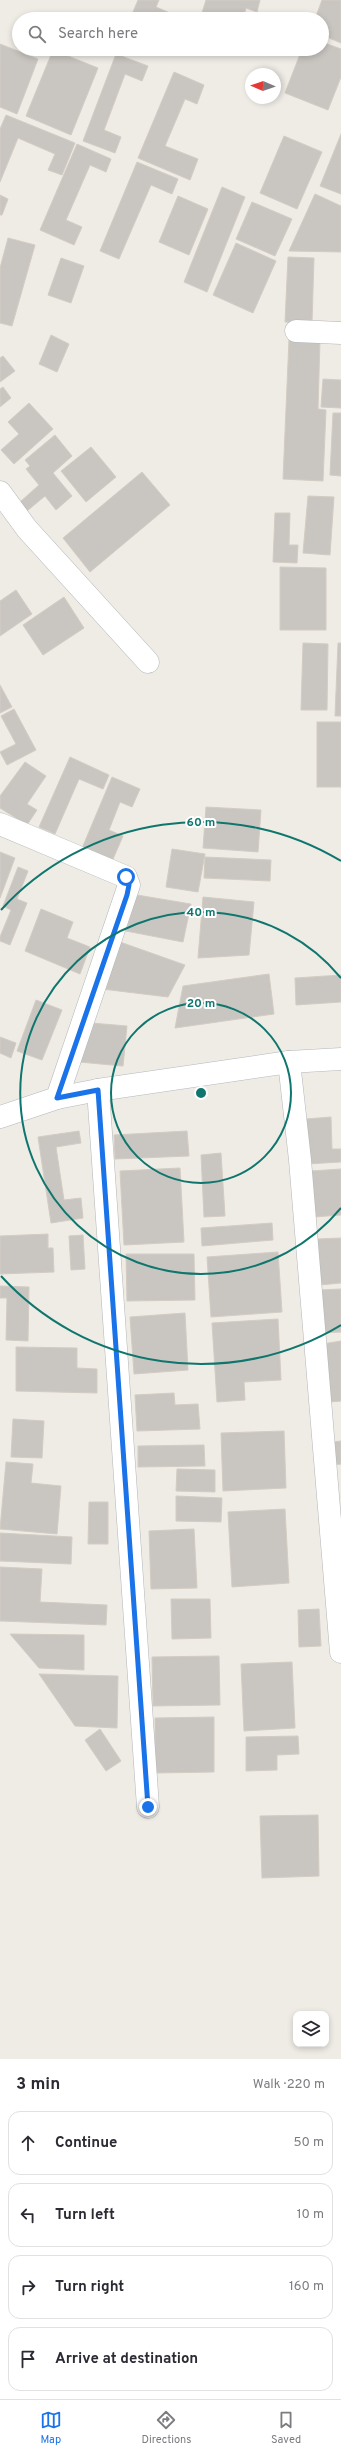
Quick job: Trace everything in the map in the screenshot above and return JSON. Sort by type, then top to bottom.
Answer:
[{"type":"street","points":[[296,331],[341,333]]},
{"type":"street","points":[[0,492],[27,529],[148,662]]},
{"type":"street","points":[[0,824],[126,877],[129,885],[57,1098]]},
{"type":"street","points":[[0,1117],[57,1098],[98,1090],[289,1062],[341,1059]]},
{"type":"street","points":[[289,1062],[300,1160],[341,1652]]},
{"type":"street","points":[[98,1090],[148,1807]]},
{"type":"building","points":[[138,0],[159,0],[156,7],[168,12],[133,12]]},
{"type":"building","points":[[206,0],[260,0],[257,12],[246,8],[245,12],[202,12]]},
{"type":"building","points":[[322,0],[341,0],[341,43],[329,38],[329,12],[318,12]]},
{"type":"building","points":[[0,44],[12,49],[12,56],[30,56],[38,59],[17,114],[0,107]]},
{"type":"building","points":[[329,45],[341,49],[341,77],[328,110],[285,93],[299,56],[329,56]]},
{"type":"building","points":[[51,56],[68,56],[98,68],[71,135],[26,116]]},
{"type":"building","points":[[115,56],[121,56],[148,66],[142,81],[125,74],[104,130],[121,137],[115,153],[83,141]]},
{"type":"building","points":[[174,72],[204,85],[197,104],[185,99],[165,146],[198,159],[190,180],[138,158]]},
{"type":"building","points":[[6,115],[75,143],[62,175],[48,170],[55,154],[18,138],[0,182],[0,129]]},
{"type":"building","points":[[341,134],[341,194],[320,186]]},
{"type":"building","points":[[284,136],[322,152],[297,209],[260,193]]},
{"type":"building","points":[[77,144],[111,159],[106,172],[90,165],[66,220],[82,227],[74,245],[40,230]]},
{"type":"building","points":[[137,162],[178,179],[172,194],[151,185],[119,259],[100,251]]},
{"type":"building","points":[[222,187],[245,197],[207,292],[184,282]]},
{"type":"building","points":[[315,194],[341,206],[341,252],[289,251]]},
{"type":"building","points":[[0,195],[8,199],[2,215],[0,215]]},
{"type":"building","points":[[178,196],[208,209],[189,255],[159,242]]},
{"type":"building","points":[[252,202],[292,219],[275,256],[236,239]]},
{"type":"building","points":[[8,238],[35,245],[12,326],[0,323],[0,268]]},
{"type":"building","points":[[236,243],[276,261],[253,313],[213,295]]},
{"type":"building","points":[[288,257],[314,258],[312,323],[285,322]]},
{"type":"building","points":[[61,258],[84,266],[71,303],[48,295]]},
{"type":"building","points":[[51,335],[69,344],[57,372],[39,364]]},
{"type":"building","points":[[289,339],[320,340],[318,409],[326,410],[323,481],[283,479]]},
{"type":"building","points":[[3,356],[15,371],[0,382],[0,358]]},
{"type":"building","points":[[323,379],[341,380],[341,408],[321,407]]},
{"type":"building","points":[[3,387],[11,398],[0,407],[0,389]]},
{"type":"building","points":[[29,403],[53,429],[14,464],[1,450],[19,434],[8,422]]},
{"type":"building","points":[[333,413],[341,413],[341,476],[330,475]]},
{"type":"building","points":[[55,435],[72,456],[53,473],[72,496],[56,510],[45,496],[27,511],[20,502],[39,485],[26,469],[30,466],[25,460]]},
{"type":"building","points":[[91,447],[116,477],[86,502],[61,471]]},
{"type":"building","points":[[142,472],[170,505],[90,572],[63,538]]},
{"type":"building","points":[[308,496],[334,497],[330,555],[303,553]]},
{"type":"building","points":[[275,513],[290,513],[289,545],[298,545],[297,563],[273,562]]},
{"type":"building","points":[[280,567],[326,568],[326,630],[280,630]]},
{"type":"building","points":[[16,590],[32,614],[0,636],[0,601]]},
{"type":"building","points":[[64,597],[84,628],[43,655],[23,625]]},
{"type":"building","points":[[303,643],[328,644],[327,710],[301,710]]},
{"type":"building","points":[[338,643],[341,643],[341,716],[335,716]]},
{"type":"building","points":[[0,685],[12,707],[0,713]]},
{"type":"building","points":[[14,709],[36,750],[7,765],[0,752],[16,744],[1,716]]},
{"type":"building","points":[[317,722],[341,722],[341,787],[317,787]]},
{"type":"building","points":[[70,757],[109,775],[103,789],[79,779],[55,834],[39,827]]},
{"type":"building","points":[[25,762],[46,776],[27,804],[37,810],[27,825],[0,808],[0,796]]},
{"type":"building","points":[[112,777],[140,789],[132,807],[120,802],[109,830],[123,836],[110,866],[80,853]]},
{"type":"building","points":[[206,807],[261,810],[258,852],[203,848]]},
{"type":"building","points":[[172,849],[205,854],[198,892],[166,887]]},
{"type":"building","points":[[0,852],[15,858],[0,898]]},
{"type":"building","points":[[205,857],[271,860],[270,881],[204,878]]},
{"type":"building","points":[[18,867],[28,871],[17,899],[27,903],[10,945],[0,941],[0,937],[11,910],[3,906]]},
{"type":"building","points":[[137,895],[191,904],[183,942],[126,931]]},
{"type":"building","points":[[203,897],[254,902],[249,955],[198,958]]},
{"type":"building","points":[[41,909],[73,922],[67,938],[90,947],[80,974],[25,951]]},
{"type":"building","points":[[120,942],[185,965],[168,997],[102,989]]},
{"type":"building","points":[[269,974],[274,1014],[175,1028],[183,986]]},
{"type":"building","points":[[341,975],[341,1002],[296,1005],[295,978]]},
{"type":"building","points":[[36,1000],[62,1010],[42,1060],[17,1051]]},
{"type":"building","points":[[91,1023],[127,1026],[123,1066],[79,1062]]},
{"type":"building","points":[[0,1037],[16,1043],[11,1058],[0,1053]]},
{"type":"building","points":[[331,1117],[332,1149],[341,1149],[341,1162],[308,1164],[306,1119]]},
{"type":"building","points":[[79,1131],[81,1143],[56,1147],[64,1200],[81,1198],[83,1218],[51,1223],[38,1137]]},
{"type":"building","points":[[187,1131],[189,1156],[115,1159],[114,1135]]},
{"type":"building","points":[[221,1153],[225,1216],[204,1217],[201,1155]]},
{"type":"building","points":[[180,1168],[184,1242],[124,1245],[120,1171]]},
{"type":"building","points":[[341,1169],[341,1215],[314,1217],[311,1171]]},
{"type":"building","points":[[272,1223],[273,1240],[202,1246],[201,1228]]},
{"type":"building","points":[[48,1234],[48,1248],[53,1248],[54,1272],[0,1274],[0,1236]]},
{"type":"building","points":[[83,1235],[85,1269],[71,1270],[69,1236]]},
{"type":"building","points":[[341,1238],[341,1283],[320,1285],[317,1239]]},
{"type":"building","points":[[278,1252],[282,1312],[211,1317],[207,1257]]},
{"type":"building","points":[[126,1254],[194,1254],[195,1300],[127,1301]]},
{"type":"building","points":[[0,1286],[29,1287],[28,1341],[6,1340],[7,1298],[0,1298]]},
{"type":"building","points":[[341,1289],[341,1332],[322,1333],[319,1290]]},
{"type":"building","points":[[185,1313],[188,1370],[134,1374],[130,1317]]},
{"type":"building","points":[[278,1319],[281,1380],[244,1382],[245,1400],[217,1402],[212,1323]]},
{"type":"building","points":[[341,1341],[341,1401],[330,1402],[322,1344]]},
{"type":"building","points":[[16,1347],[77,1348],[77,1368],[97,1369],[97,1393],[16,1391]]},
{"type":"building","points":[[174,1393],[175,1405],[198,1404],[200,1429],[137,1431],[135,1395]]},
{"type":"building","points":[[13,1419],[44,1421],[42,1458],[11,1457]]},
{"type":"building","points":[[284,1431],[286,1488],[223,1491],[221,1433]]},
{"type":"building","points":[[341,1441],[341,1464],[334,1465],[332,1442]]},
{"type":"building","points":[[204,1445],[205,1466],[138,1467],[138,1446]]},
{"type":"building","points":[[6,1462],[33,1464],[31,1483],[61,1486],[57,1534],[0,1529]]},
{"type":"building","points":[[177,1469],[215,1470],[215,1492],[176,1491]]},
{"type":"building","points":[[176,1496],[222,1498],[221,1522],[176,1521]]},
{"type":"building","points":[[89,1502],[108,1502],[108,1544],[88,1544]]},
{"type":"building","points":[[285,1509],[289,1583],[232,1587],[228,1512]]},
{"type":"building","points":[[194,1529],[197,1588],[151,1589],[149,1531]]},
{"type":"building","points":[[0,1533],[72,1537],[71,1564],[0,1561]]},
{"type":"building","points":[[0,1567],[42,1569],[40,1602],[107,1605],[106,1625],[0,1621]]},
{"type":"building","points":[[171,1599],[210,1599],[211,1638],[172,1639]]},
{"type":"building","points":[[319,1609],[321,1646],[299,1647],[298,1610]]},
{"type":"building","points":[[10,1634],[84,1635],[84,1670],[39,1668]]},
{"type":"building","points":[[219,1656],[220,1705],[153,1706],[152,1657]]},
{"type":"building","points":[[292,1662],[295,1728],[244,1731],[241,1664]]},
{"type":"building","points":[[39,1674],[118,1676],[117,1728],[75,1726]]},
{"type":"building","points":[[214,1717],[214,1772],[155,1773],[155,1718]]},
{"type":"building","points":[[100,1729],[121,1761],[106,1771],[85,1740]]},
{"type":"building","points":[[298,1736],[299,1754],[277,1755],[277,1770],[246,1771],[246,1737]]},
{"type":"building","points":[[318,1815],[319,1876],[262,1878],[260,1816]]},
{"type":"route","points":[[126,877],[129,885],[127,895],[57,1098],[98,1090],[148,1807]]}]
